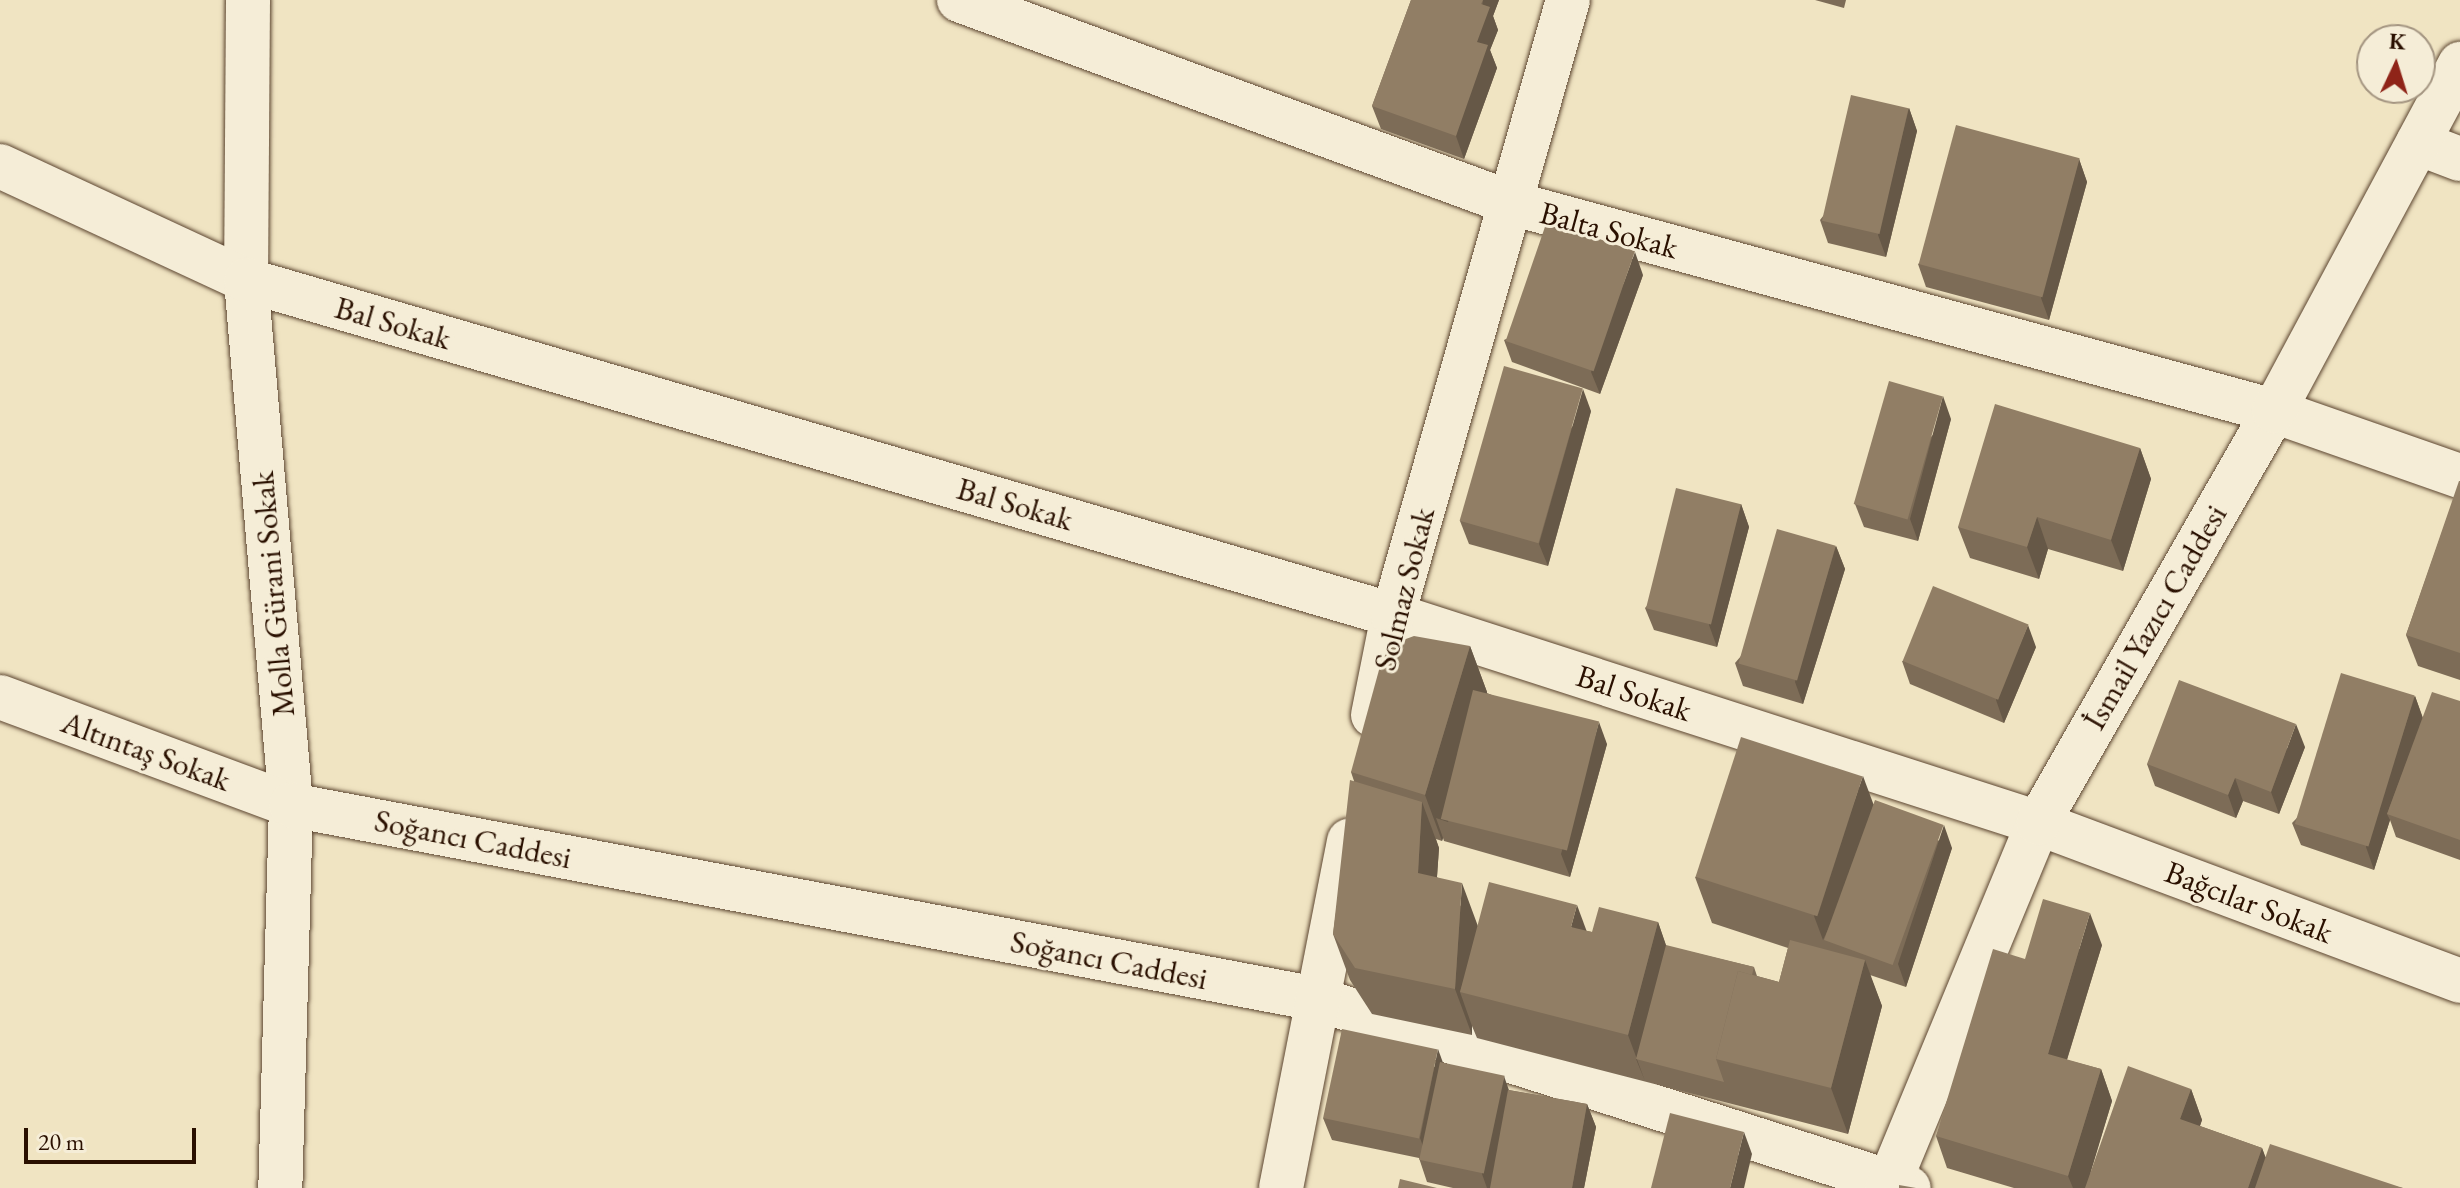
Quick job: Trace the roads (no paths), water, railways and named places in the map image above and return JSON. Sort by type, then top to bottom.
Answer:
[{"type":"street","name":"Molla Gürani Sokak","points":[[248,0],[246,280],[291,805],[285,1185]]},
{"type":"street","name":"Balta Sokak","points":[[959,0],[1511,203],[2274,411],[2460,476]]},
{"type":"street","name":"Solmaz Sokak","points":[[1366,753],[1393,615],[1568,0]]},
{"type":"street","name":"İsmail Yazıcı Caddesi","points":[[1895,1186],[2038,823],[2274,411],[2460,64]]},
{"type":"street","points":[[2418,143],[2460,159]]},
{"type":"street","name":"Bal Sokak","points":[[0,166],[246,280],[1393,615],[2038,823]]},
{"type":"street","name":"Altıntaş Sokak","points":[[0,697],[291,805]]},
{"type":"street","points":[[1281,1188],[1357,799]]},
{"type":"street","name":"Soğancı Caddesi","points":[[291,805],[1317,999],[1895,1186]]},
{"type":"street","name":"Bağcılar Sokak","points":[[2038,823],[2460,981]]}]
